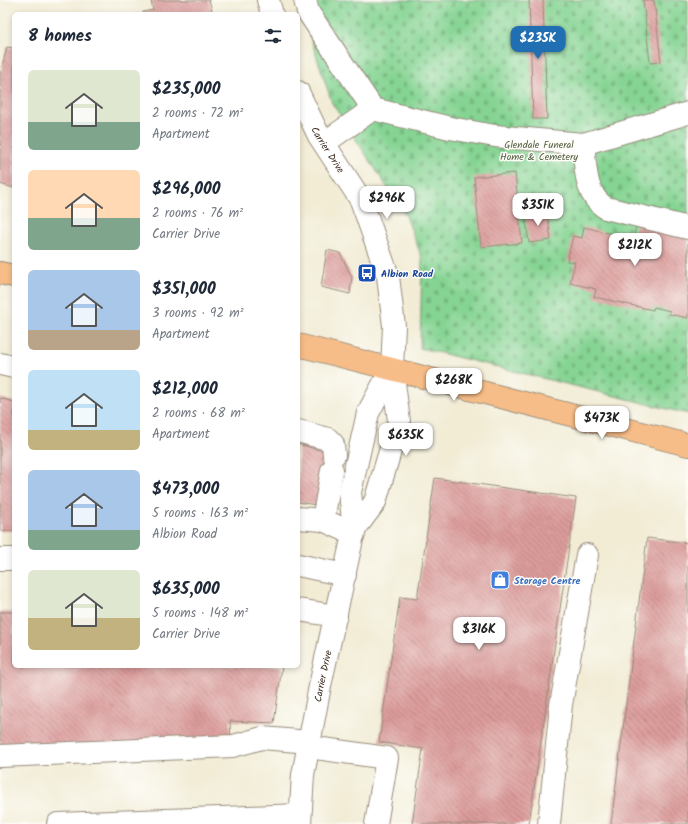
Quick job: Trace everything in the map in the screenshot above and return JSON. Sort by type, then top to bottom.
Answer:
[{"type":"main road","points":[[0,273],[12,276]]},
{"type":"main road","points":[[300,345],[688,445]]},
{"type":"street","points":[[268,0],[271,12]]},
{"type":"street","points":[[305,0],[308,12],[373,109],[450,128],[496,136],[583,144],[688,113]]},
{"type":"street","name":"Carrier Drive","points":[[300,99],[324,143],[361,200],[388,276],[394,326],[392,368],[399,421],[375,502],[354,532]]},
{"type":"street","points":[[324,143],[373,109]]},
{"type":"street","points":[[583,144],[591,194],[597,203],[606,208],[688,228]]},
{"type":"street","points":[[0,364],[12,367]]},
{"type":"street","name":"Carrier Drive","points":[[300,819],[303,775],[320,686],[354,532],[350,492],[368,413],[392,368]]},
{"type":"street","points":[[300,432],[328,439],[333,444],[333,462],[323,520]]},
{"type":"street","points":[[300,518],[323,520],[354,532]]},
{"type":"street","points":[[549,824],[561,706],[587,555]]},
{"type":"street","points":[[0,559],[12,559]]},
{"type":"street","points":[[300,565],[345,575]]},
{"type":"street","points":[[300,610],[336,616]]},
{"type":"street","points":[[0,756],[233,746],[262,738],[386,758],[376,824]]},
{"type":"street","points":[[58,824],[300,819]]},
{"type":"green space","name":"Glendale Funeral Home & Cemetery","points":[[298,0],[688,0],[688,414],[420,348],[422,258],[406,216],[332,103]]},
{"type":"building","points":[[151,0],[209,0],[212,12],[143,12],[153,10]]},
{"type":"building","points":[[529,0],[543,0],[547,119],[533,119]]},
{"type":"building","points":[[643,0],[654,0],[661,62],[650,63]]},
{"type":"building","points":[[7,47],[12,48],[12,187],[0,184],[0,75]]},
{"type":"building","points":[[515,173],[522,243],[481,247],[474,177]]},
{"type":"building","points":[[547,211],[551,240],[529,243],[525,213]]},
{"type":"building","points":[[637,222],[688,234],[688,318],[669,314],[670,311],[654,307],[653,310],[594,297],[596,289],[570,283],[575,262],[567,261],[573,236],[582,238],[584,227],[633,239]]},
{"type":"building","points":[[327,250],[340,253],[352,277],[350,294],[321,287]]},
{"type":"building","points":[[0,398],[12,401],[12,531],[0,531]]},
{"type":"building","points":[[300,445],[340,456],[316,505],[300,502]]},
{"type":"building","points":[[435,478],[576,498],[529,824],[412,824],[423,749],[379,742],[400,597],[417,599]]},
{"type":"building","points":[[647,538],[688,543],[688,824],[611,824]]},
{"type":"building","points":[[0,612],[12,612],[12,668],[282,668],[274,723],[230,721],[231,741],[0,747]]},
{"type":"place","name":"Albion Road","points":[[367,273]]},
{"type":"place","name":"Storage Centre","points":[[500,580]]}]
